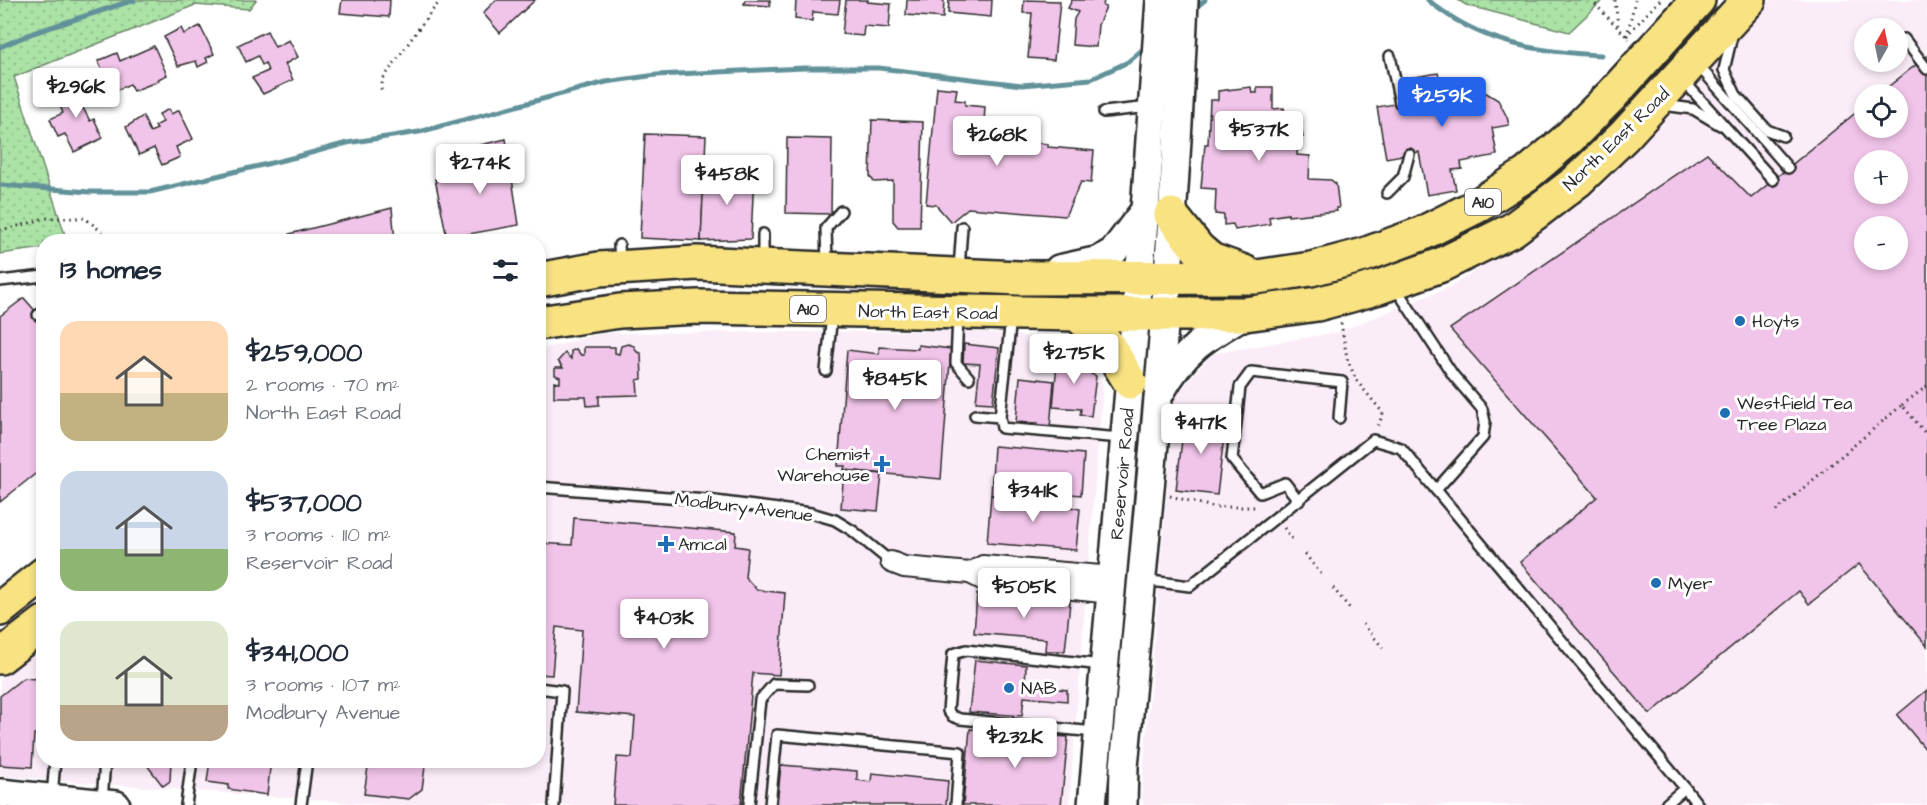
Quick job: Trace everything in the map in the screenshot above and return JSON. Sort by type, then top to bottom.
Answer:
[{"type":"highway","name":"North East Road","points":[[546,277],[599,269],[620,256],[698,263],[763,250],[827,269],[1019,278],[1257,277],[1311,269],[1364,255],[1421,234],[1475,207],[1527,174],[1568,139],[1612,95],[1647,42],[1698,0]]},
{"type":"highway","name":"North East Road","points":[[546,322],[620,311],[698,307],[1078,314],[1245,314],[1317,304],[1392,283],[1441,265],[1512,230],[1577,181],[1653,105],[1747,2]]},
{"type":"highway","points":[[1647,42],[1687,68]]},
{"type":"highway","points":[[1158,213],[1211,260],[1257,277]]},
{"type":"highway","points":[[1078,314],[1107,344],[1144,389]]},
{"type":"highway","points":[[1,605],[36,580]]},
{"type":"highway","points":[[0,657],[36,634]]},
{"type":"main road","name":"Reservoir Road","points":[[1158,213],[1152,107],[1160,0]]},
{"type":"main road","name":"Reservoir Road","points":[[1123,805],[1124,767],[1142,580],[1144,389],[1158,213],[1181,80],[1184,0]]},
{"type":"main road","points":[[1019,278],[1100,260],[1158,213]]},
{"type":"main road","points":[[1144,389],[1174,368],[1187,352],[1210,334],[1245,314]]},
{"type":"main road","name":"Reservoir Road","points":[[1092,805],[1125,438],[1144,389]]},
{"type":"main road","points":[[0,794],[109,804]]},
{"type":"street","name":"Modbury Avenue","points":[[891,562],[904,567],[970,573],[984,580],[1113,585]]},
{"type":"lane","points":[[1747,2],[1730,41],[1724,70],[1736,95],[1751,113],[1767,130],[1783,136]]},
{"type":"lane","points":[[1908,44],[1927,69]]},
{"type":"lane","points":[[1390,56],[1400,103]]},
{"type":"lane","points":[[1687,68],[1727,129],[1773,180]]},
{"type":"lane","points":[[1687,68],[1788,168]]},
{"type":"lane","points":[[1653,105],[1676,105],[1693,110],[1727,129]]},
{"type":"lane","points":[[1104,112],[1152,107]]},
{"type":"lane","points":[[1387,193],[1403,177],[1409,154]]},
{"type":"lane","points":[[827,269],[826,228],[840,211]]},
{"type":"lane","points":[[959,275],[962,227]]},
{"type":"lane","points":[[0,281],[36,277]]},
{"type":"lane","points":[[1392,283],[1454,375],[1482,409],[1485,422],[1483,437],[1436,490]]},
{"type":"lane","points":[[826,371],[833,310]]},
{"type":"lane","points":[[958,312],[956,363],[969,378]]},
{"type":"lane","points":[[1012,313],[1000,417],[1002,428],[1125,438]]},
{"type":"lane","points":[[1299,501],[1285,483],[1260,494],[1232,459],[1240,387],[1251,372],[1342,382],[1339,418]]},
{"type":"lane","points":[[975,415],[1000,417]]},
{"type":"lane","points":[[1142,580],[1190,586],[1373,440],[1401,448],[1698,805]]},
{"type":"lane","name":"Modbury Avenue","points":[[546,488],[707,500],[811,513],[835,520],[853,531],[891,562]]},
{"type":"lane","points":[[1100,732],[960,719],[952,716],[948,711],[953,654],[966,650],[1106,665]]},
{"type":"lane","points":[[749,805],[760,700],[774,684],[808,685]]},
{"type":"lane","points":[[546,689],[562,690],[554,805]]},
{"type":"lane","points":[[770,805],[777,735],[960,752],[956,805]]},
{"type":"lane","points":[[51,798],[54,768]]},
{"type":"lane","points":[[106,768],[109,804]]},
{"type":"lane","points":[[186,805],[191,768]]},
{"type":"lane","points":[[301,805],[306,768]]},
{"type":"lane","points":[[1665,805],[1685,788]]},
{"type":"path","points":[[381,90],[383,79],[441,0]]},
{"type":"path","points":[[1591,0],[1626,36],[1647,42]]},
{"type":"path","points":[[1615,0],[1618,27]]},
{"type":"path","points":[[1626,36],[1635,0]]},
{"type":"path","points":[[1626,36],[1660,0]]},
{"type":"path","points":[[0,230],[44,218],[84,218],[104,234]]},
{"type":"path","points":[[1341,320],[1347,358],[1356,380],[1383,413],[1373,440]]},
{"type":"path","points":[[1776,511],[1927,386]]},
{"type":"path","points":[[1902,405],[1927,435]]},
{"type":"path","points":[[1165,495],[1213,507],[1260,507]]},
{"type":"path","points":[[1283,526],[1292,539]]},
{"type":"path","points":[[1305,554],[1322,575]]},
{"type":"path","points":[[1333,588],[1352,611]]},
{"type":"path","points":[[1363,624],[1383,648]]},
{"type":"shaded area","points":[[1771,0],[1927,0],[1927,805],[1144,805],[1141,799],[1175,396],[1212,354],[1338,332],[1450,287],[1596,192]]},
{"type":"shaded area","points":[[970,331],[1073,340],[1092,360],[1103,385],[1069,805],[380,805],[0,776],[0,679],[36,651],[36,768],[546,768],[546,348],[602,333]]},
{"type":"green space","points":[[0,0],[256,0],[249,9],[195,5],[14,77],[65,234],[36,234],[36,249],[0,254]]},
{"type":"green space","points":[[1458,0],[1603,0],[1569,32],[1466,5]]},
{"type":"building","points":[[342,0],[390,0],[389,17],[340,13]]},
{"type":"building","points":[[496,0],[535,0],[500,33],[483,13]]},
{"type":"building","points":[[745,0],[770,0],[770,6],[744,4]]},
{"type":"building","points":[[796,0],[840,0],[838,14],[813,12],[812,21],[795,19]]},
{"type":"building","points":[[846,0],[868,0],[867,2],[891,4],[889,28],[864,26],[863,36],[842,34]]},
{"type":"building","points":[[907,0],[944,0],[943,18],[906,15]]},
{"type":"building","points":[[949,0],[992,0],[991,17],[948,13]]},
{"type":"building","points":[[1024,0],[1060,1],[1054,60],[1028,58],[1032,13],[1023,13]]},
{"type":"building","points":[[1072,0],[1104,0],[1103,6],[1106,7],[1098,25],[1096,47],[1072,45],[1074,19],[1078,12],[1068,8]]},
{"type":"building","points":[[200,26],[214,54],[206,58],[208,62],[198,67],[196,61],[178,66],[164,37],[181,28],[184,34]]},
{"type":"building","points":[[267,31],[275,47],[289,40],[298,57],[285,64],[293,80],[263,94],[252,78],[268,71],[265,63],[262,65],[258,56],[246,62],[238,45]]},
{"type":"building","points":[[154,46],[167,75],[158,79],[159,81],[133,91],[130,84],[112,92],[98,61],[117,53],[120,61]]},
{"type":"building","name":"Westfield Tea Tree Plaza","points":[[1927,56],[1927,646],[1859,564],[1809,604],[1799,591],[1650,714],[1520,562],[1597,497],[1450,329],[1707,153],[1751,198],[1854,114],[1854,138],[1908,138],[1908,84],[1892,84]]},
{"type":"building","points":[[1438,73],[1440,80],[1456,77],[1458,86],[1478,88],[1498,100],[1509,125],[1492,128],[1497,155],[1461,162],[1462,169],[1452,170],[1456,190],[1427,195],[1419,152],[1386,158],[1377,107],[1412,101],[1408,78]]},
{"type":"building","points":[[86,83],[94,100],[82,106],[90,121],[94,119],[103,138],[74,152],[65,134],[58,137],[50,119],[63,113],[56,97]]},
{"type":"building","points":[[937,87],[957,89],[955,100],[965,101],[965,105],[985,107],[982,153],[1003,155],[1004,140],[1094,151],[1091,183],[1081,182],[1065,216],[968,208],[951,222],[936,205],[926,204]]},
{"type":"building","points":[[1251,87],[1252,93],[1257,93],[1257,87],[1273,87],[1273,109],[1284,108],[1285,115],[1299,116],[1303,137],[1298,136],[1297,155],[1310,156],[1309,179],[1331,180],[1336,184],[1339,208],[1336,208],[1337,211],[1269,217],[1270,224],[1235,230],[1233,224],[1224,225],[1224,215],[1215,214],[1216,189],[1201,188],[1205,144],[1208,144],[1210,100],[1218,100],[1218,91]]},
{"type":"building","points":[[169,109],[171,114],[179,110],[193,139],[176,147],[180,157],[162,165],[154,148],[139,155],[126,127],[143,116],[150,132],[157,129],[155,126],[163,122],[159,114]]},
{"type":"building","points":[[872,120],[923,122],[920,227],[898,227],[893,221],[893,181],[874,182],[870,176]]},
{"type":"building","points":[[645,134],[706,136],[701,241],[640,238]]},
{"type":"building","points":[[787,138],[832,139],[831,214],[786,213]]},
{"type":"building","points":[[506,139],[519,225],[469,234],[446,234],[435,179],[480,169],[476,146]]},
{"type":"building","points":[[704,171],[754,175],[751,239],[701,241]]},
{"type":"building","points":[[392,208],[394,234],[289,234]]},
{"type":"building","points":[[24,298],[36,312],[36,473],[0,502],[0,316]]},
{"type":"building","points":[[628,344],[641,353],[642,379],[637,380],[638,395],[599,396],[599,405],[587,406],[586,397],[554,397],[554,382],[560,383],[560,377],[555,375],[555,368],[563,368],[558,361],[565,353],[571,359],[571,351],[576,349],[584,355],[584,347],[615,347],[615,353],[619,354],[621,346]]},
{"type":"building","points":[[964,344],[999,348],[993,403],[976,402],[980,364],[963,363]]},
{"type":"building","points":[[918,345],[951,349],[941,479],[844,470],[845,466],[838,466],[847,350],[879,354],[879,347],[918,349]]},
{"type":"building","points":[[1058,352],[1079,355],[1079,366],[1091,368],[1091,374],[1096,376],[1091,416],[1080,415],[1081,409],[1053,407]]},
{"type":"building","points":[[1020,377],[1054,381],[1050,428],[1037,428],[1038,423],[1016,422]]},
{"type":"building","points":[[1185,415],[1226,420],[1217,495],[1176,490]]},
{"type":"building","points":[[994,446],[1084,454],[1081,495],[1071,494],[1071,502],[991,495]]},
{"type":"building","points":[[844,470],[882,474],[878,511],[841,508]]},
{"type":"building","points":[[991,495],[1071,502],[1070,507],[1080,509],[1076,550],[987,543]]},
{"type":"building","points":[[574,518],[736,532],[735,546],[748,548],[745,577],[757,590],[785,593],[779,675],[753,673],[741,805],[613,805],[617,757],[632,758],[635,717],[576,712],[582,630],[556,627],[552,675],[546,675],[546,543],[572,545]]},
{"type":"building","points":[[977,594],[1070,602],[1065,651],[1045,651],[1046,639],[974,633]]},
{"type":"building","name":"NAB","points":[[975,660],[1026,665],[1025,685],[1067,690],[1067,701],[1024,697],[1022,716],[969,712]]},
{"type":"building","points":[[23,678],[36,679],[36,734],[34,734],[32,767],[0,765],[0,696]]},
{"type":"building","points":[[1927,690],[1927,751],[1897,715]]},
{"type":"building","points":[[970,729],[1068,737],[1061,805],[963,805]]},
{"type":"building","points":[[781,765],[857,771],[857,780],[871,782],[872,773],[948,781],[946,805],[777,805]]},
{"type":"building","points":[[149,768],[171,768],[170,781],[163,786]]},
{"type":"building","points":[[209,768],[270,768],[267,795],[228,789],[229,785],[207,782]]},
{"type":"building","points":[[368,768],[425,768],[422,789],[409,799],[364,794]]},
{"type":"waterway","points":[[0,47],[33,33],[134,0]]},
{"type":"waterway","points":[[1195,8],[1205,0]]},
{"type":"waterway","points":[[1428,0],[1447,15],[1488,36],[1531,48],[1601,55]]},
{"type":"waterway","points":[[0,185],[90,192],[150,192],[347,143],[419,132],[606,82],[656,75],[804,68],[879,68],[1022,85],[1091,79],[1128,62],[1141,51]]},
{"type":"place","name":"Hoyts","points":[[1740,321]]},
{"type":"place","name":"Westfield Tea Tree Plaza","points":[[1725,413]]},
{"type":"place","name":"Chemist Warehouse","points":[[882,464]]},
{"type":"place","name":"Amcal","points":[[666,544]]},
{"type":"place","name":"Myer","points":[[1656,583]]},
{"type":"place","name":"NAB","points":[[1009,688]]}]
